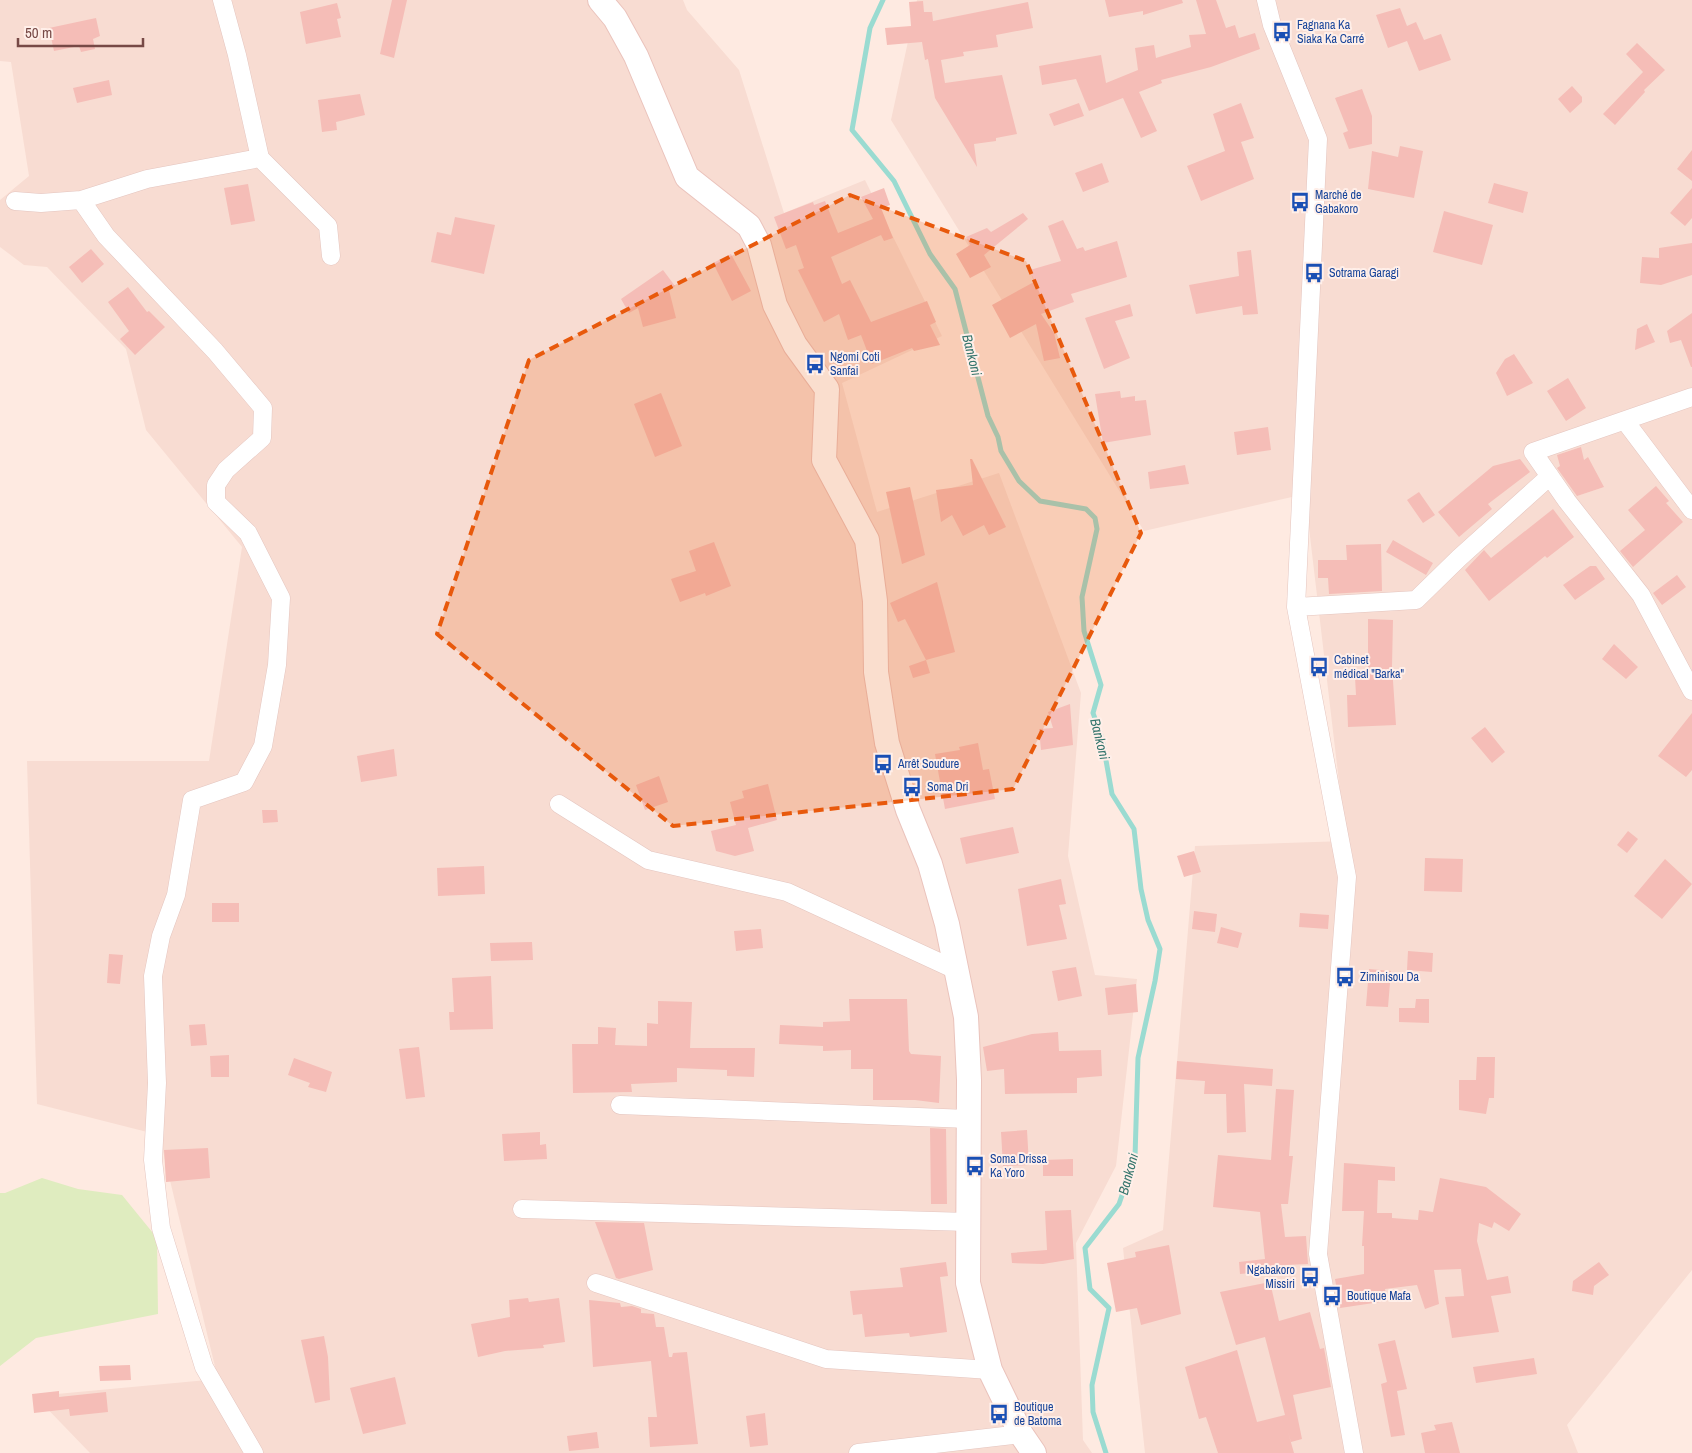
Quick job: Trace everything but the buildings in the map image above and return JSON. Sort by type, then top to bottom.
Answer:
[{"type":"street","points":[[222,0],[237,54],[260,158],[328,226],[331,256]]},
{"type":"street","points":[[600,0],[615,18],[636,56],[687,177],[749,226],[759,244],[768,287],[775,306],[795,345],[827,389],[824,460],[867,540],[875,601],[876,672],[887,743],[908,810],[930,864],[947,924],[966,1017],[968,1283],[990,1370],[1021,1434],[1034,1453]]},
{"type":"street","points":[[1266,0],[1272,25],[1318,140],[1296,607],[1347,877],[1318,1254],[1354,1453]]},
{"type":"street","points":[[15,200],[41,203],[81,200],[148,179],[260,158]]},
{"type":"street","points":[[81,200],[106,236],[215,351],[263,408],[262,438],[226,470],[216,485],[216,502],[248,533],[282,598],[277,665],[263,746],[244,782],[192,800],[176,895],[161,936],[153,976],[157,1083],[153,1160],[161,1228],[204,1367],[254,1453]]},
{"type":"street","points":[[1692,397],[1533,452],[1641,595],[1692,691]]},
{"type":"street","points":[[1625,421],[1692,510]]},
{"type":"street","points":[[1296,607],[1416,600],[1459,558],[1550,476]]},
{"type":"street","points":[[560,804],[648,860],[787,892],[956,970]]},
{"type":"street","points":[[620,1105],[968,1120]]},
{"type":"street","points":[[522,1209],[968,1222]]},
{"type":"street","points":[[596,1284],[826,1359],[990,1370]]},
{"type":"street","points":[[858,1453],[1021,1434]]},
{"type":"highlighted area","points":[[850,195],[1026,261],[1141,533],[1013,789],[673,826],[437,634],[529,360]]},
{"type":"shaded area","points":[[0,0],[683,0],[687,10],[739,70],[784,213],[865,180],[942,336],[842,383],[877,512],[999,473],[1081,693],[1068,856],[1095,975],[1137,979],[1116,1166],[1076,1243],[1083,1440],[1092,1453],[90,1453],[35,1396],[218,1379],[159,1135],[37,1104],[27,761],[209,761],[242,547],[146,430],[126,349],[47,267],[24,265],[0,247],[0,200],[29,176],[11,62],[0,61]]},
{"type":"shaded area","points":[[917,0],[1692,0],[1692,1270],[1567,1425],[1578,1453],[1145,1453],[1123,1248],[1163,1230],[1195,846],[1346,841],[1305,494],[1144,531],[891,120]]},
{"type":"green space","points":[[42,1178],[78,1189],[122,1195],[157,1238],[158,1314],[36,1338],[0,1366],[0,1193],[5,1193]]},
{"type":"waterway","name":"Bankoni","points":[[883,0],[870,28],[852,130],[894,181],[930,254],[955,289],[988,416],[998,437],[1001,451],[1019,481],[1040,501],[1086,509],[1095,518],[1097,529],[1082,597],[1084,631],[1101,685],[1093,713],[1102,738],[1112,794],[1134,829],[1141,889],[1148,920],[1160,949],[1138,1058],[1135,1157],[1119,1204],[1085,1248],[1090,1289],[1109,1308],[1092,1385],[1093,1412],[1106,1453]]},
{"type":"place","name":"Fagnana Ka Siaka Ka Carré","points":[[1282,32]]},
{"type":"place","name":"Marché de Gabakoro","points":[[1300,202]]},
{"type":"place","name":"Sotrama Garagi","points":[[1314,273]]},
{"type":"place","name":"Ngomi Coti Sanfai","points":[[815,364]]},
{"type":"place","name":"Cabinet médical \"Barka\"","points":[[1319,667]]},
{"type":"place","name":"Arrêt Soudure","points":[[883,764]]},
{"type":"place","name":"Soma Dri","points":[[912,787]]},
{"type":"place","name":"Ziminisou Da","points":[[1345,977]]},
{"type":"place","name":"Soma Drissa Ka Yoro","points":[[975,1166]]},
{"type":"place","name":"Ngabakoro Missiri","points":[[1310,1277]]},
{"type":"place","name":"Boutique Mafa","points":[[1332,1296]]},
{"type":"place","name":"Boutique de Batoma","points":[[999,1414]]}]
